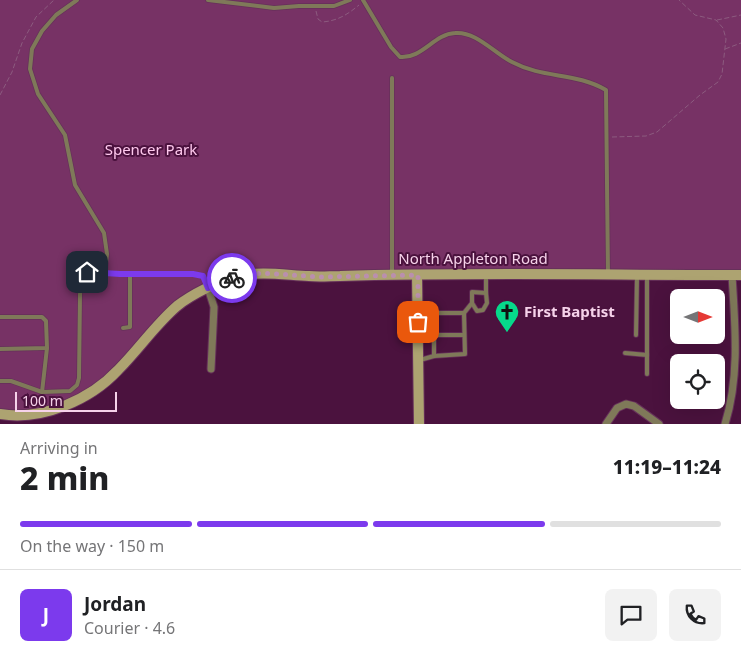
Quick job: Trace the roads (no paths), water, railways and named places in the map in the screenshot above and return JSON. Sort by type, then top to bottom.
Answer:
[{"type":"main road","name":"North Appleton Road","points":[[0,414],[32,415],[59,409],[87,395],[117,372],[179,304],[208,288],[237,276],[262,273],[315,277],[392,274],[736,275]]},
{"type":"main road","points":[[418,275],[419,424]]},
{"type":"street","points":[[724,424],[735,366],[736,275]]},
{"type":"street","points":[[208,288],[214,308],[211,369]]},
{"type":"street","points":[[606,424],[617,408],[626,404],[634,406],[659,424]]},
{"type":"lane","points":[[77,0],[56,15],[42,31],[32,49],[30,69],[38,94],[65,135],[75,185],[104,233],[107,254],[105,272]]},
{"type":"lane","points":[[208,0],[274,8],[334,6],[350,0]]},
{"type":"lane","points":[[362,0],[391,47],[400,57],[413,56],[445,35],[461,33],[473,37],[512,62],[533,71],[578,78],[606,90],[608,274]]},
{"type":"lane","points":[[392,78],[392,274]]},
{"type":"lane","points":[[0,381],[11,381],[42,392],[70,391],[77,385],[79,378],[81,281],[87,272],[193,274],[203,276],[208,288]]},
{"type":"lane","points":[[122,328],[130,327],[130,274]]},
{"type":"lane","points":[[486,274],[487,303],[484,310],[477,311],[472,303],[472,292],[486,292]]},
{"type":"lane","points":[[636,335],[642,275]]},
{"type":"lane","points":[[642,275],[647,355],[646,374]]},
{"type":"lane","points":[[418,360],[434,356],[466,354],[464,313],[472,303]]},
{"type":"lane","points":[[434,356],[434,313],[464,313]]},
{"type":"lane","points":[[0,316],[42,316],[46,321],[46,348],[42,392]]},
{"type":"lane","points":[[434,335],[464,335]]},
{"type":"lane","points":[[0,349],[46,348]]},
{"type":"lane","points":[[625,353],[647,355]]},
{"type":"place","name":"First Baptist","points":[[507,333]]},
{"type":"park label","name":"Spencer Park","points":[[151,150]]}]
